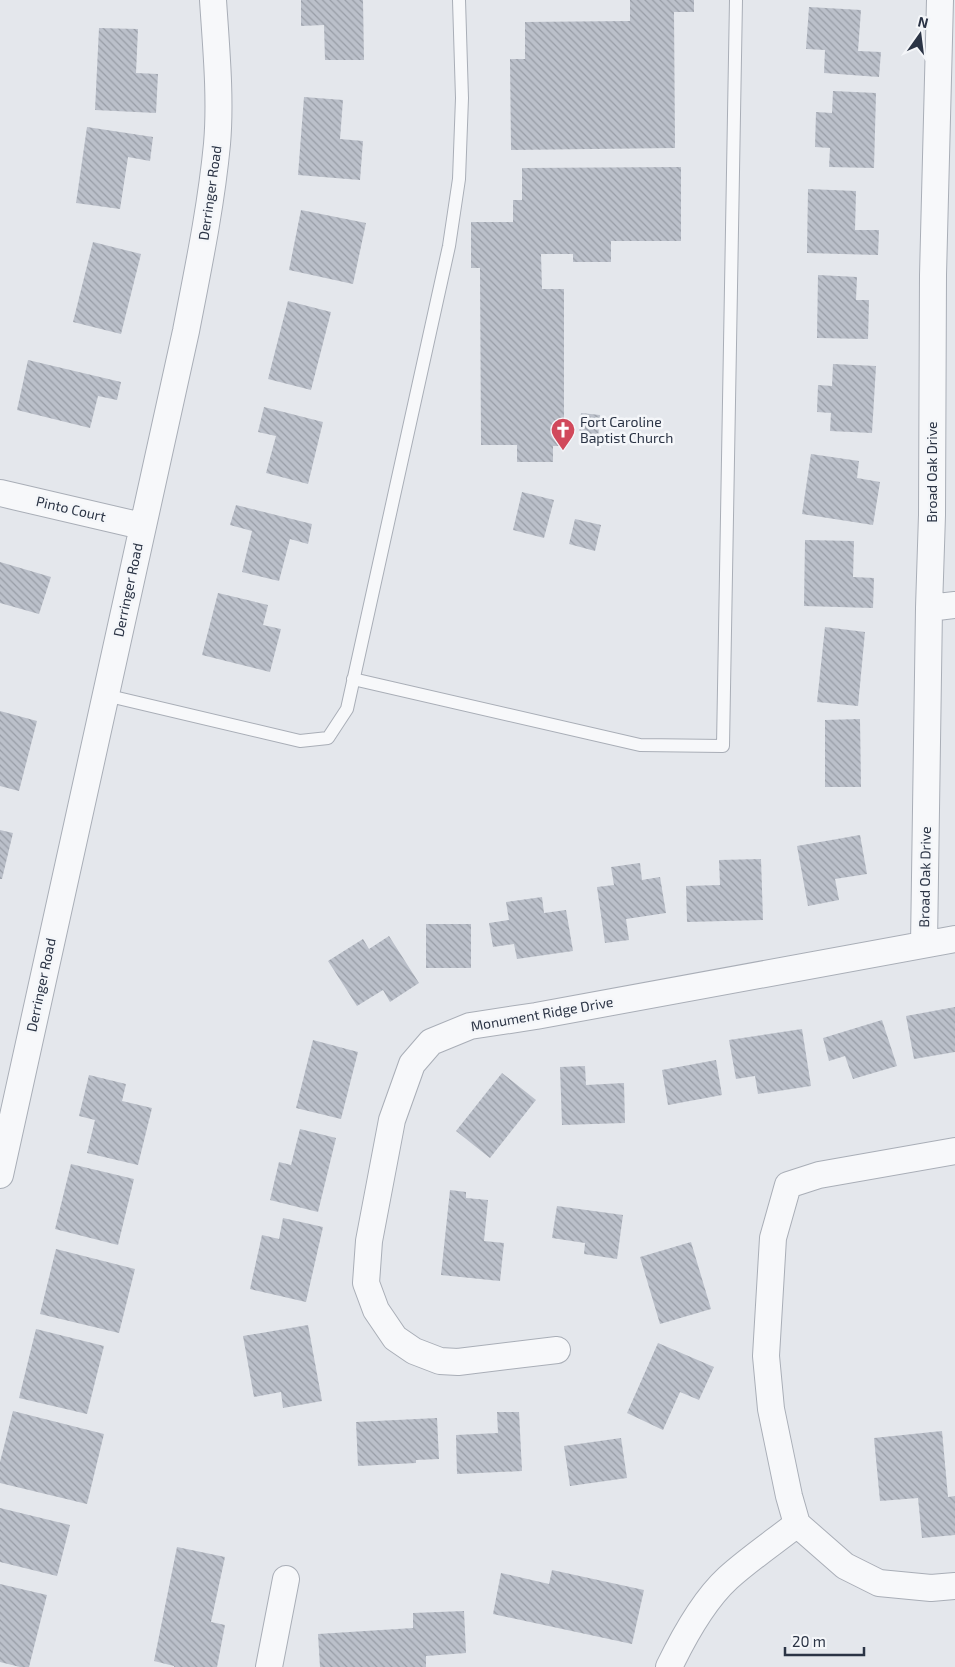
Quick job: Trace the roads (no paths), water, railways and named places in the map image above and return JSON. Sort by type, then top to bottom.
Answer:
[{"type":"street","name":"Derringer Road","points":[[0,1175],[186,332],[206,228],[217,142],[218,67],[213,0]]},
{"type":"street","name":"Broad Oak Drive","points":[[924,944],[929,608],[944,274],[940,0]]},
{"type":"street","name":"Pinto Court","points":[[0,493],[142,526]]},
{"type":"street","points":[[929,608],[955,605]]},
{"type":"street","name":"Monument Ridge Drive","points":[[557,1350],[458,1362],[440,1361],[414,1351],[395,1338],[376,1310],[366,1282],[369,1241],[392,1120],[412,1064],[431,1042],[470,1026],[546,1014],[955,939]]},
{"type":"street","points":[[955,1151],[820,1175],[788,1185],[773,1238],[766,1356],[771,1409],[789,1496],[797,1524],[845,1566],[879,1582],[931,1588],[955,1586]]},
{"type":"street","points":[[669,1667],[683,1637],[704,1606],[727,1579],[797,1524]]},
{"type":"street","points":[[269,1667],[286,1579]]},
{"type":"lane","points":[[105,695],[300,741],[328,738],[347,709],[449,246],[459,179],[462,98],[459,0]]},
{"type":"lane","points":[[353,679],[640,745],[723,746],[736,0]]},
{"type":"place","name":"Fort Caroline Baptist Church","points":[[563,451]]}]
